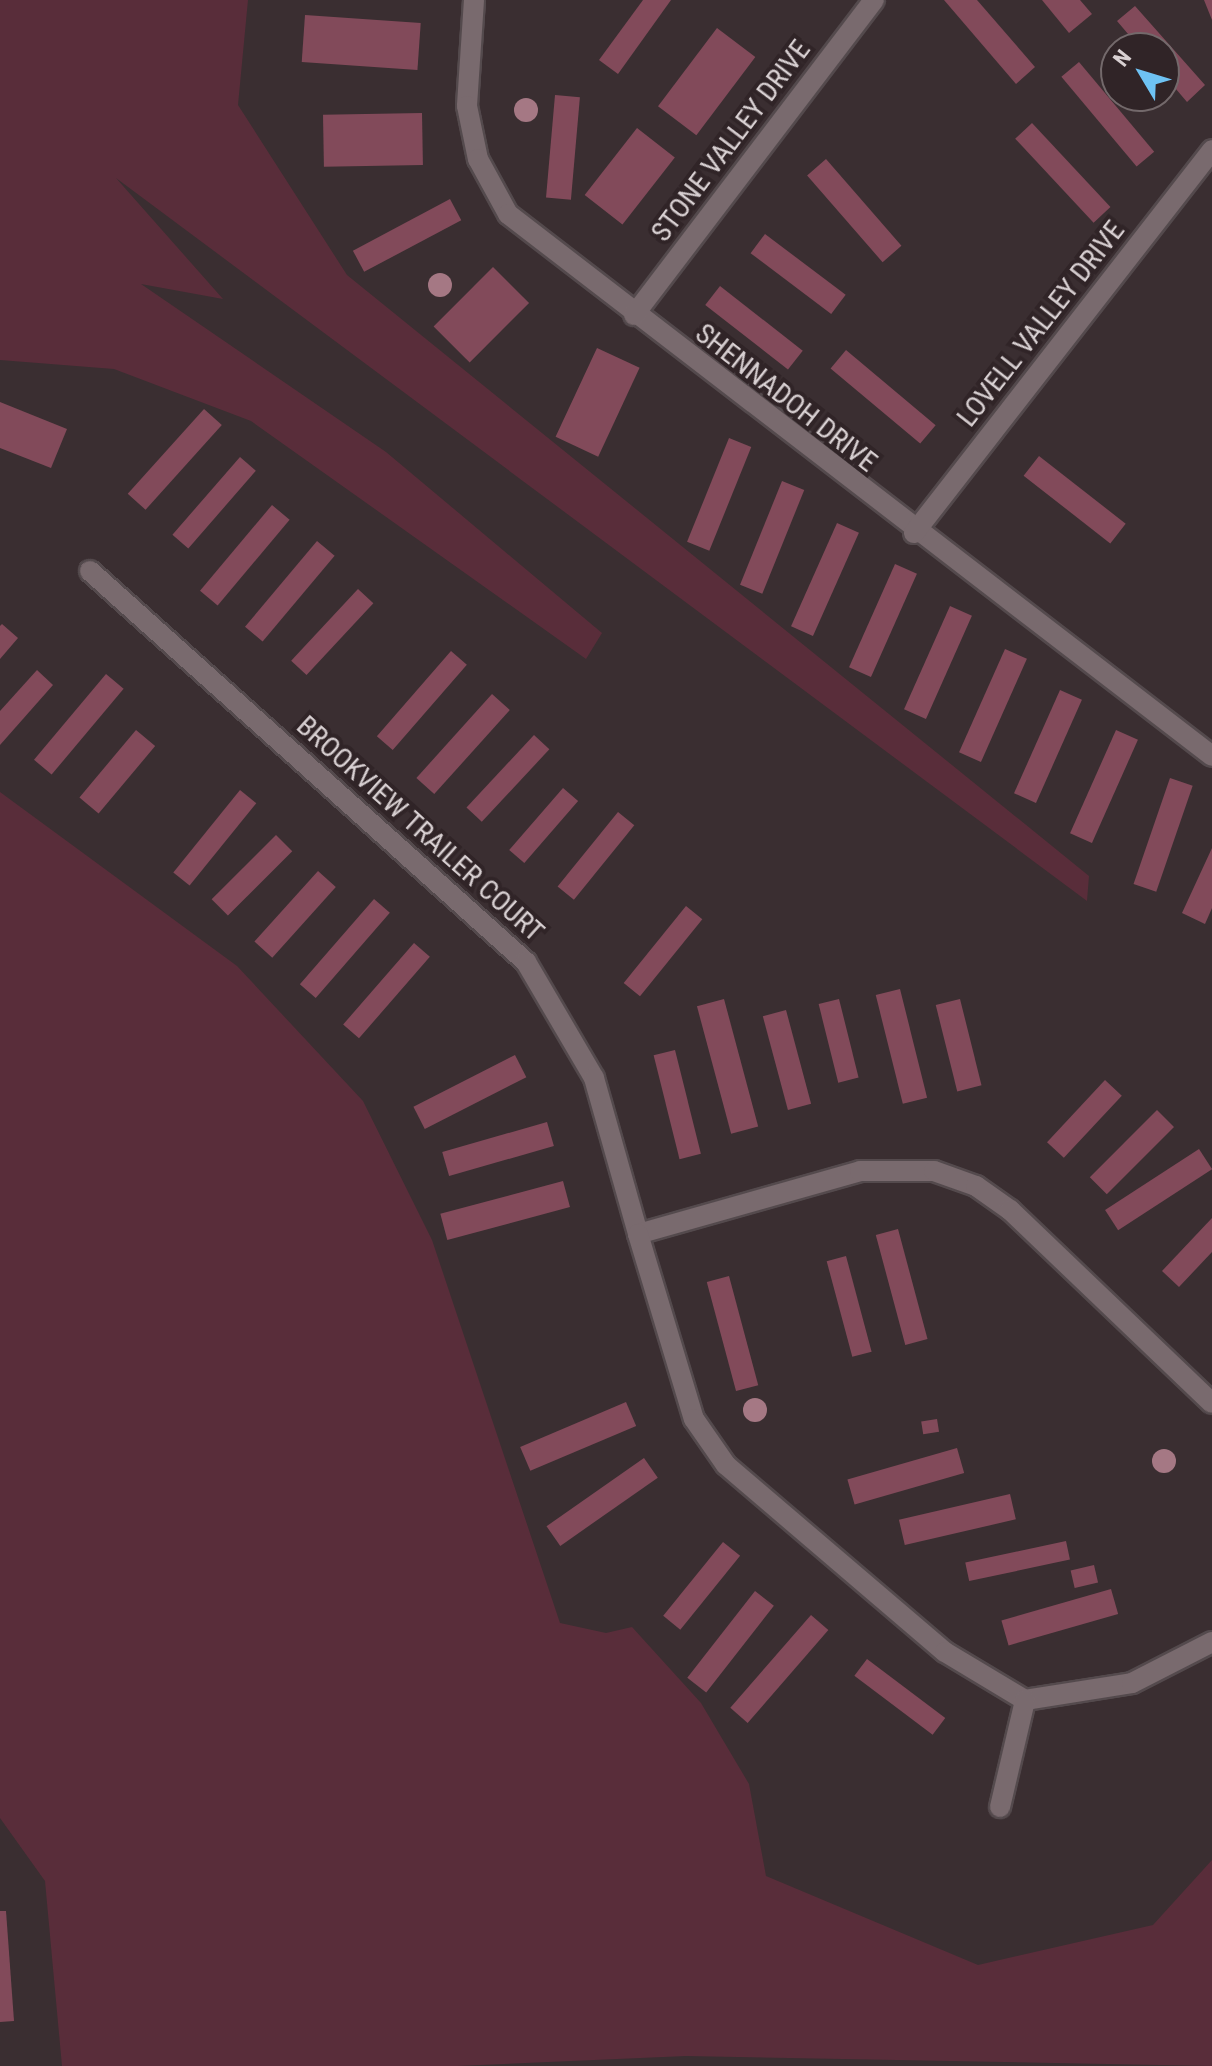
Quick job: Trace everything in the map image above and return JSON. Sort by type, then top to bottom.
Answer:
[{"type":"street","name":"SHENNADOH DRIVE","points":[[474,0],[467,106],[486,176],[508,214],[540,245],[914,533],[1208,744]]},
{"type":"street","name":"STONE VALLEY DRIVE","points":[[634,315],[874,0]]},
{"type":"street","name":"LOVELL VALLEY DRIVE","points":[[914,533],[1212,150]]},
{"type":"street","name":"BROOKVIEW TRAILER COURT","points":[[90,571],[526,962],[594,1078],[694,1419],[726,1465],[945,1652],[1025,1700]]},
{"type":"street","points":[[638,1234],[860,1171],[934,1171],[976,1186],[1010,1210],[1212,1403]]},
{"type":"street","points":[[1000,1807],[1025,1700],[1132,1683],[1212,1642]]},
{"type":"shaded area","points":[[0,0],[248,0],[238,105],[347,275],[1089,876],[1087,901],[116,178],[223,299],[141,284],[386,452],[602,633],[586,659],[251,421],[114,369],[0,360]]},
{"type":"shaded area","points":[[0,792],[237,966],[363,1101],[432,1240],[560,1623],[606,1633],[632,1627],[701,1703],[749,1784],[766,1876],[978,1965],[1153,1925],[1212,1860],[1212,2066],[686,2056],[457,2066],[62,2066],[45,1881],[0,1818]]},
{"type":"building","points":[[643,0],[671,0],[618,74],[599,60]]},
{"type":"building","points":[[944,0],[977,0],[1035,67],[1016,84]]},
{"type":"building","points":[[1042,0],[1080,0],[1092,14],[1069,33]]},
{"type":"building","points":[[1204,0],[1212,0],[1212,20]]},
{"type":"building","points":[[1135,6],[1158,32],[1126,32],[1117,21]]},
{"type":"building","points":[[305,15],[421,23],[417,70],[302,62]]},
{"type":"building","points":[[717,28],[755,57],[696,135],[658,106]]},
{"type":"building","points":[[1180,57],[1205,85],[1187,102],[1180,94]]},
{"type":"building","points":[[1079,62],[1100,87],[1100,112],[1121,112],[1154,152],[1137,166],[1061,77]]},
{"type":"building","points":[[555,95],[580,97],[571,200],[546,198]]},
{"type":"building","points":[[422,113],[423,165],[324,167],[323,115]]},
{"type":"building","points":[[1032,123],[1110,207],[1094,223],[1015,139]]},
{"type":"building","points":[[637,128],[675,158],[622,225],[585,195]]},
{"type":"building","points":[[826,159],[901,246],[883,262],[807,175]]},
{"type":"building","points":[[450,199],[461,220],[364,272],[353,251]]},
{"type":"building","points":[[765,234],[846,295],[831,314],[751,253]]},
{"type":"building","points":[[493,267],[529,303],[470,362],[434,326]]},
{"type":"building","points":[[720,286],[803,351],[788,370],[705,305]]},
{"type":"building","points":[[597,348],[640,368],[598,457],[556,437]]},
{"type":"building","points":[[846,350],[936,425],[920,444],[831,368]]},
{"type":"building","points":[[0,402],[67,429],[51,468],[0,448]]},
{"type":"building","points":[[204,409],[222,425],[146,510],[128,494]]},
{"type":"building","points":[[729,438],[751,447],[709,551],[687,542]]},
{"type":"building","points":[[1039,456],[1126,524],[1110,543],[1024,476]]},
{"type":"building","points":[[240,457],[256,471],[188,549],[172,535]]},
{"type":"building","points":[[782,481],[804,490],[762,594],[740,585]]},
{"type":"building","points":[[272,505],[290,520],[218,606],[200,591]]},
{"type":"building","points":[[837,523],[859,533],[813,636],[791,626]]},
{"type":"building","points":[[317,541],[335,556],[263,642],[245,627]]},
{"type":"building","points":[[895,564],[917,574],[871,677],[849,667]]},
{"type":"building","points":[[358,589],[373,603],[307,675],[291,661]]},
{"type":"building","points":[[950,606],[972,616],[926,719],[904,709]]},
{"type":"building","points":[[2,624],[18,638],[0,659],[0,626]]},
{"type":"building","points":[[1005,649],[1027,659],[981,762],[959,752]]},
{"type":"building","points":[[451,651],[467,665],[393,750],[377,736]]},
{"type":"building","points":[[37,670],[53,685],[0,745],[0,711]]},
{"type":"building","points":[[106,674],[124,689],[52,775],[34,760]]},
{"type":"building","points":[[1060,690],[1082,700],[1036,803],[1014,793]]},
{"type":"building","points":[[492,694],[510,710],[434,794],[416,778]]},
{"type":"building","points":[[136,730],[155,746],[99,813],[79,797]]},
{"type":"building","points":[[1116,730],[1138,740],[1092,843],[1070,833]]},
{"type":"building","points":[[534,735],[549,749],[482,822],[466,807]]},
{"type":"building","points":[[1170,778],[1193,786],[1156,892],[1134,884]]},
{"type":"building","points":[[563,788],[578,801],[524,863],[509,850]]},
{"type":"building","points":[[240,790],[256,803],[190,886],[173,872]]},
{"type":"building","points":[[618,812],[634,825],[574,900],[558,887]]},
{"type":"building","points":[[276,835],[292,851],[228,916],[212,899]]},
{"type":"building","points":[[1212,848],[1212,908],[1205,924],[1182,913]]},
{"type":"building","points":[[318,871],[336,887],[272,958],[254,942]]},
{"type":"building","points":[[374,899],[390,913],[316,998],[300,984]]},
{"type":"building","points":[[686,906],[702,919],[640,996],[624,983]]},
{"type":"building","points":[[414,943],[430,957],[359,1038],[343,1025]]},
{"type":"building","points":[[900,989],[927,1098],[903,1104],[876,995]]},
{"type":"building","points":[[724,999],[758,1127],[731,1134],[697,1006]]},
{"type":"building","points":[[839,999],[859,1078],[838,1083],[819,1004]]},
{"type":"building","points":[[960,999],[982,1085],[957,1091],[936,1005]]},
{"type":"building","points":[[786,1010],[811,1104],[788,1110],[763,1016]]},
{"type":"building","points":[[675,1050],[701,1154],[680,1159],[654,1055]]},
{"type":"building","points":[[515,1055],[526,1077],[425,1129],[413,1107]]},
{"type":"building","points":[[1105,1080],[1122,1096],[1064,1158],[1047,1142]]},
{"type":"building","points":[[1157,1110],[1174,1127],[1107,1194],[1090,1177]]},
{"type":"building","points":[[547,1122],[554,1146],[449,1176],[442,1152]]},
{"type":"building","points":[[1199,1149],[1212,1169],[1118,1230],[1105,1210]]},
{"type":"building","points":[[563,1181],[570,1207],[447,1240],[440,1214]]},
{"type":"building","points":[[1212,1218],[1212,1252],[1179,1287],[1162,1271]]},
{"type":"building","points":[[898,1229],[928,1339],[905,1345],[876,1235]]},
{"type":"building","points":[[846,1256],[872,1352],[852,1357],[827,1261]]},
{"type":"building","points":[[729,1276],[758,1385],[736,1391],[707,1282]]},
{"type":"building","points":[[626,1402],[636,1426],[530,1471],[520,1447]]},
{"type":"building","points":[[937,1419],[939,1432],[923,1434],[921,1422]]},
{"type":"building","points":[[957,1448],[964,1473],[855,1504],[847,1479]]},
{"type":"building","points":[[644,1458],[658,1478],[560,1546],[547,1526]]},
{"type":"building","points":[[1010,1494],[1016,1519],[905,1545],[899,1520]]},
{"type":"building","points":[[1066,1541],[1070,1560],[969,1581],[965,1562]]},
{"type":"building","points":[[723,1542],[740,1556],[680,1630],[663,1616]]},
{"type":"building","points":[[1094,1565],[1098,1583],[1075,1588],[1071,1570]]},
{"type":"building","points":[[1111,1589],[1118,1614],[1009,1645],[1001,1620]]},
{"type":"building","points":[[755,1591],[774,1606],[706,1692],[687,1678]]},
{"type":"building","points":[[811,1615],[828,1630],[748,1723],[730,1708]]},
{"type":"building","points":[[867,1659],[945,1718],[933,1735],[854,1676]]},
{"type":"building","points":[[0,1911],[6,1911],[14,2021],[0,2022]]}]
